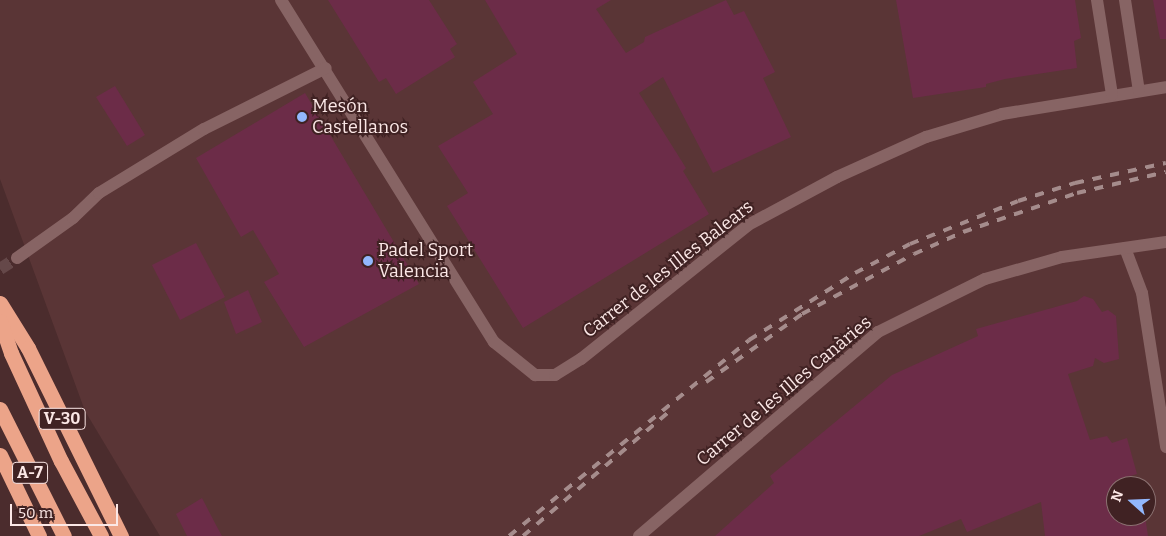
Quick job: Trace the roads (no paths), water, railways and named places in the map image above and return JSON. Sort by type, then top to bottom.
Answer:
[{"type":"highway","name":"V-30","points":[[0,303],[28,348],[121,536]]},
{"type":"highway","name":"A-7","points":[[0,321],[11,352],[61,461],[101,536]]},
{"type":"highway","name":"A-7","points":[[0,409],[64,536]]},
{"type":"highway","points":[[0,455],[39,536]]},
{"type":"street","points":[[17,258],[73,218],[99,193],[204,129],[326,68],[282,0]]},
{"type":"street","points":[[1097,0],[1112,95]]},
{"type":"street","points":[[1125,0],[1139,91]]},
{"type":"street","name":"Carrer de les Illes Balears","points":[[326,68],[494,342],[535,375],[554,375],[581,359],[748,225],[837,177],[926,137],[1002,114],[1166,87]]},
{"type":"street","name":"Carrer de les Illes Canàries","points":[[639,536],[878,332],[985,279],[1062,257],[1166,242]]},
{"type":"street","points":[[1125,248],[1142,293],[1166,447]]},
{"type":"tunnel","points":[[0,269],[17,258]]},
{"type":"railway","points":[[509,536],[749,340],[855,273],[910,244],[1018,201],[1075,183],[1166,163]]},
{"type":"railway","points":[[706,382],[802,314],[914,254],[963,232],[1077,193],[1166,172]]},
{"type":"railway","points":[[523,536],[671,410]]},
{"type":"place","name":"Mesón Castellanos","points":[[302,117]]},
{"type":"place","name":"Padel Sport Valencia","points":[[368,261]]}]
